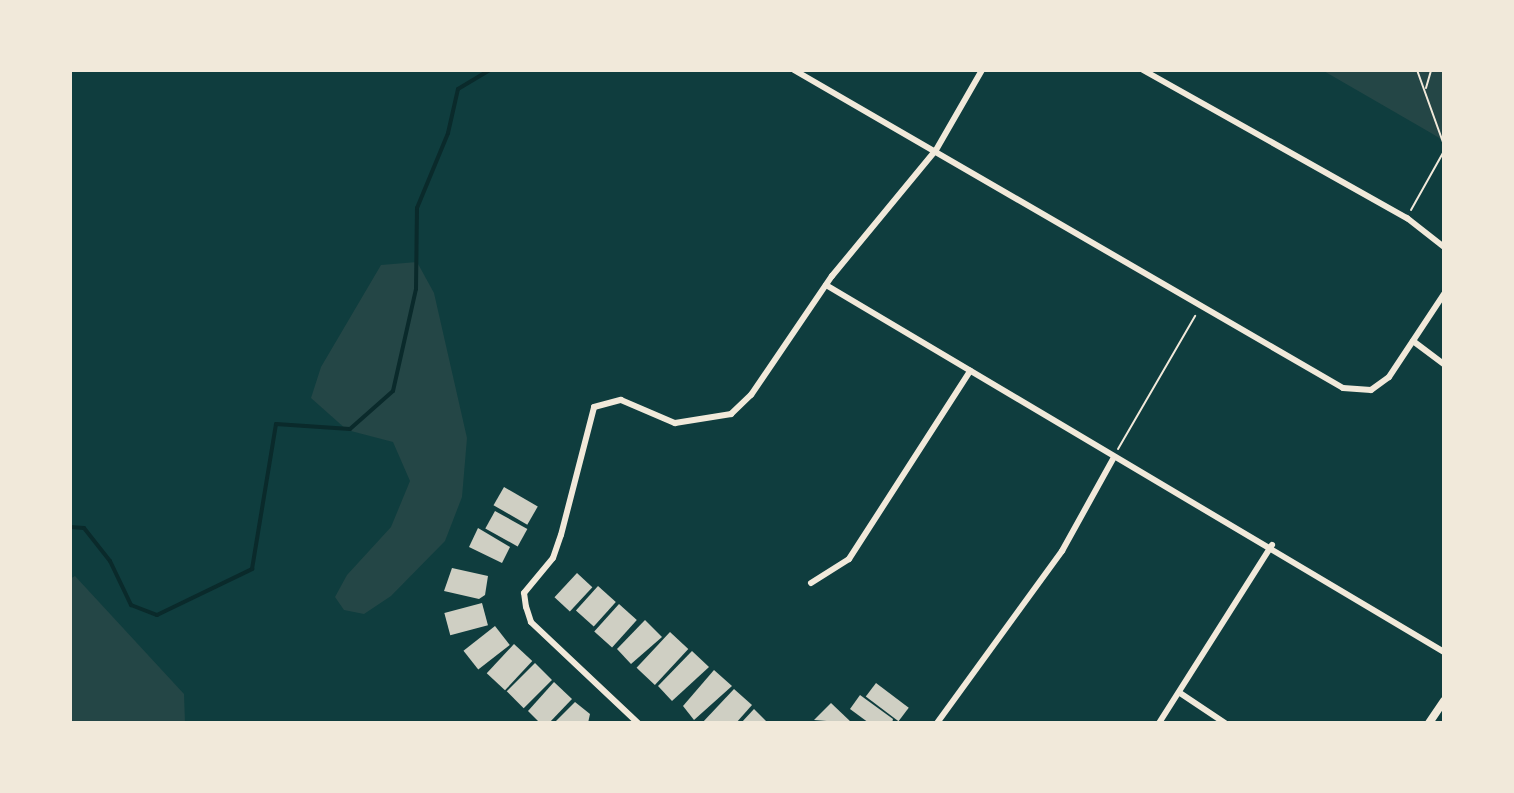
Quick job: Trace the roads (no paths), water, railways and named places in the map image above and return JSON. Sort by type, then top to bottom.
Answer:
[{"type":"street","points":[[794,70],[1343,388],[1371,390],[1389,377],[1444,294]]},
{"type":"street","points":[[638,723],[531,622],[524,593],[553,558],[594,407],[621,400],[675,423],[731,414],[751,395],[826,285],[934,152],[982,70]]},
{"type":"street","points":[[1143,70],[1407,218],[1444,247]]},
{"type":"street","points":[[826,285],[1114,457],[1272,545],[1444,652]]},
{"type":"street","points":[[1413,341],[1444,364]]},
{"type":"street","points":[[811,583],[849,559],[970,371]]},
{"type":"street","points":[[937,723],[1047,575],[1114,457]]},
{"type":"street","points":[[1159,723],[1272,545]]},
{"type":"street","points":[[1180,693],[1225,723]]},
{"type":"street","points":[[1429,723],[1444,701]]},
{"type":"waterway","points":[[70,527],[84,528],[110,561],[131,605],[157,615],[252,569],[276,424],[350,429],[393,391],[416,289],[417,208],[448,133],[458,89],[490,70]]}]
